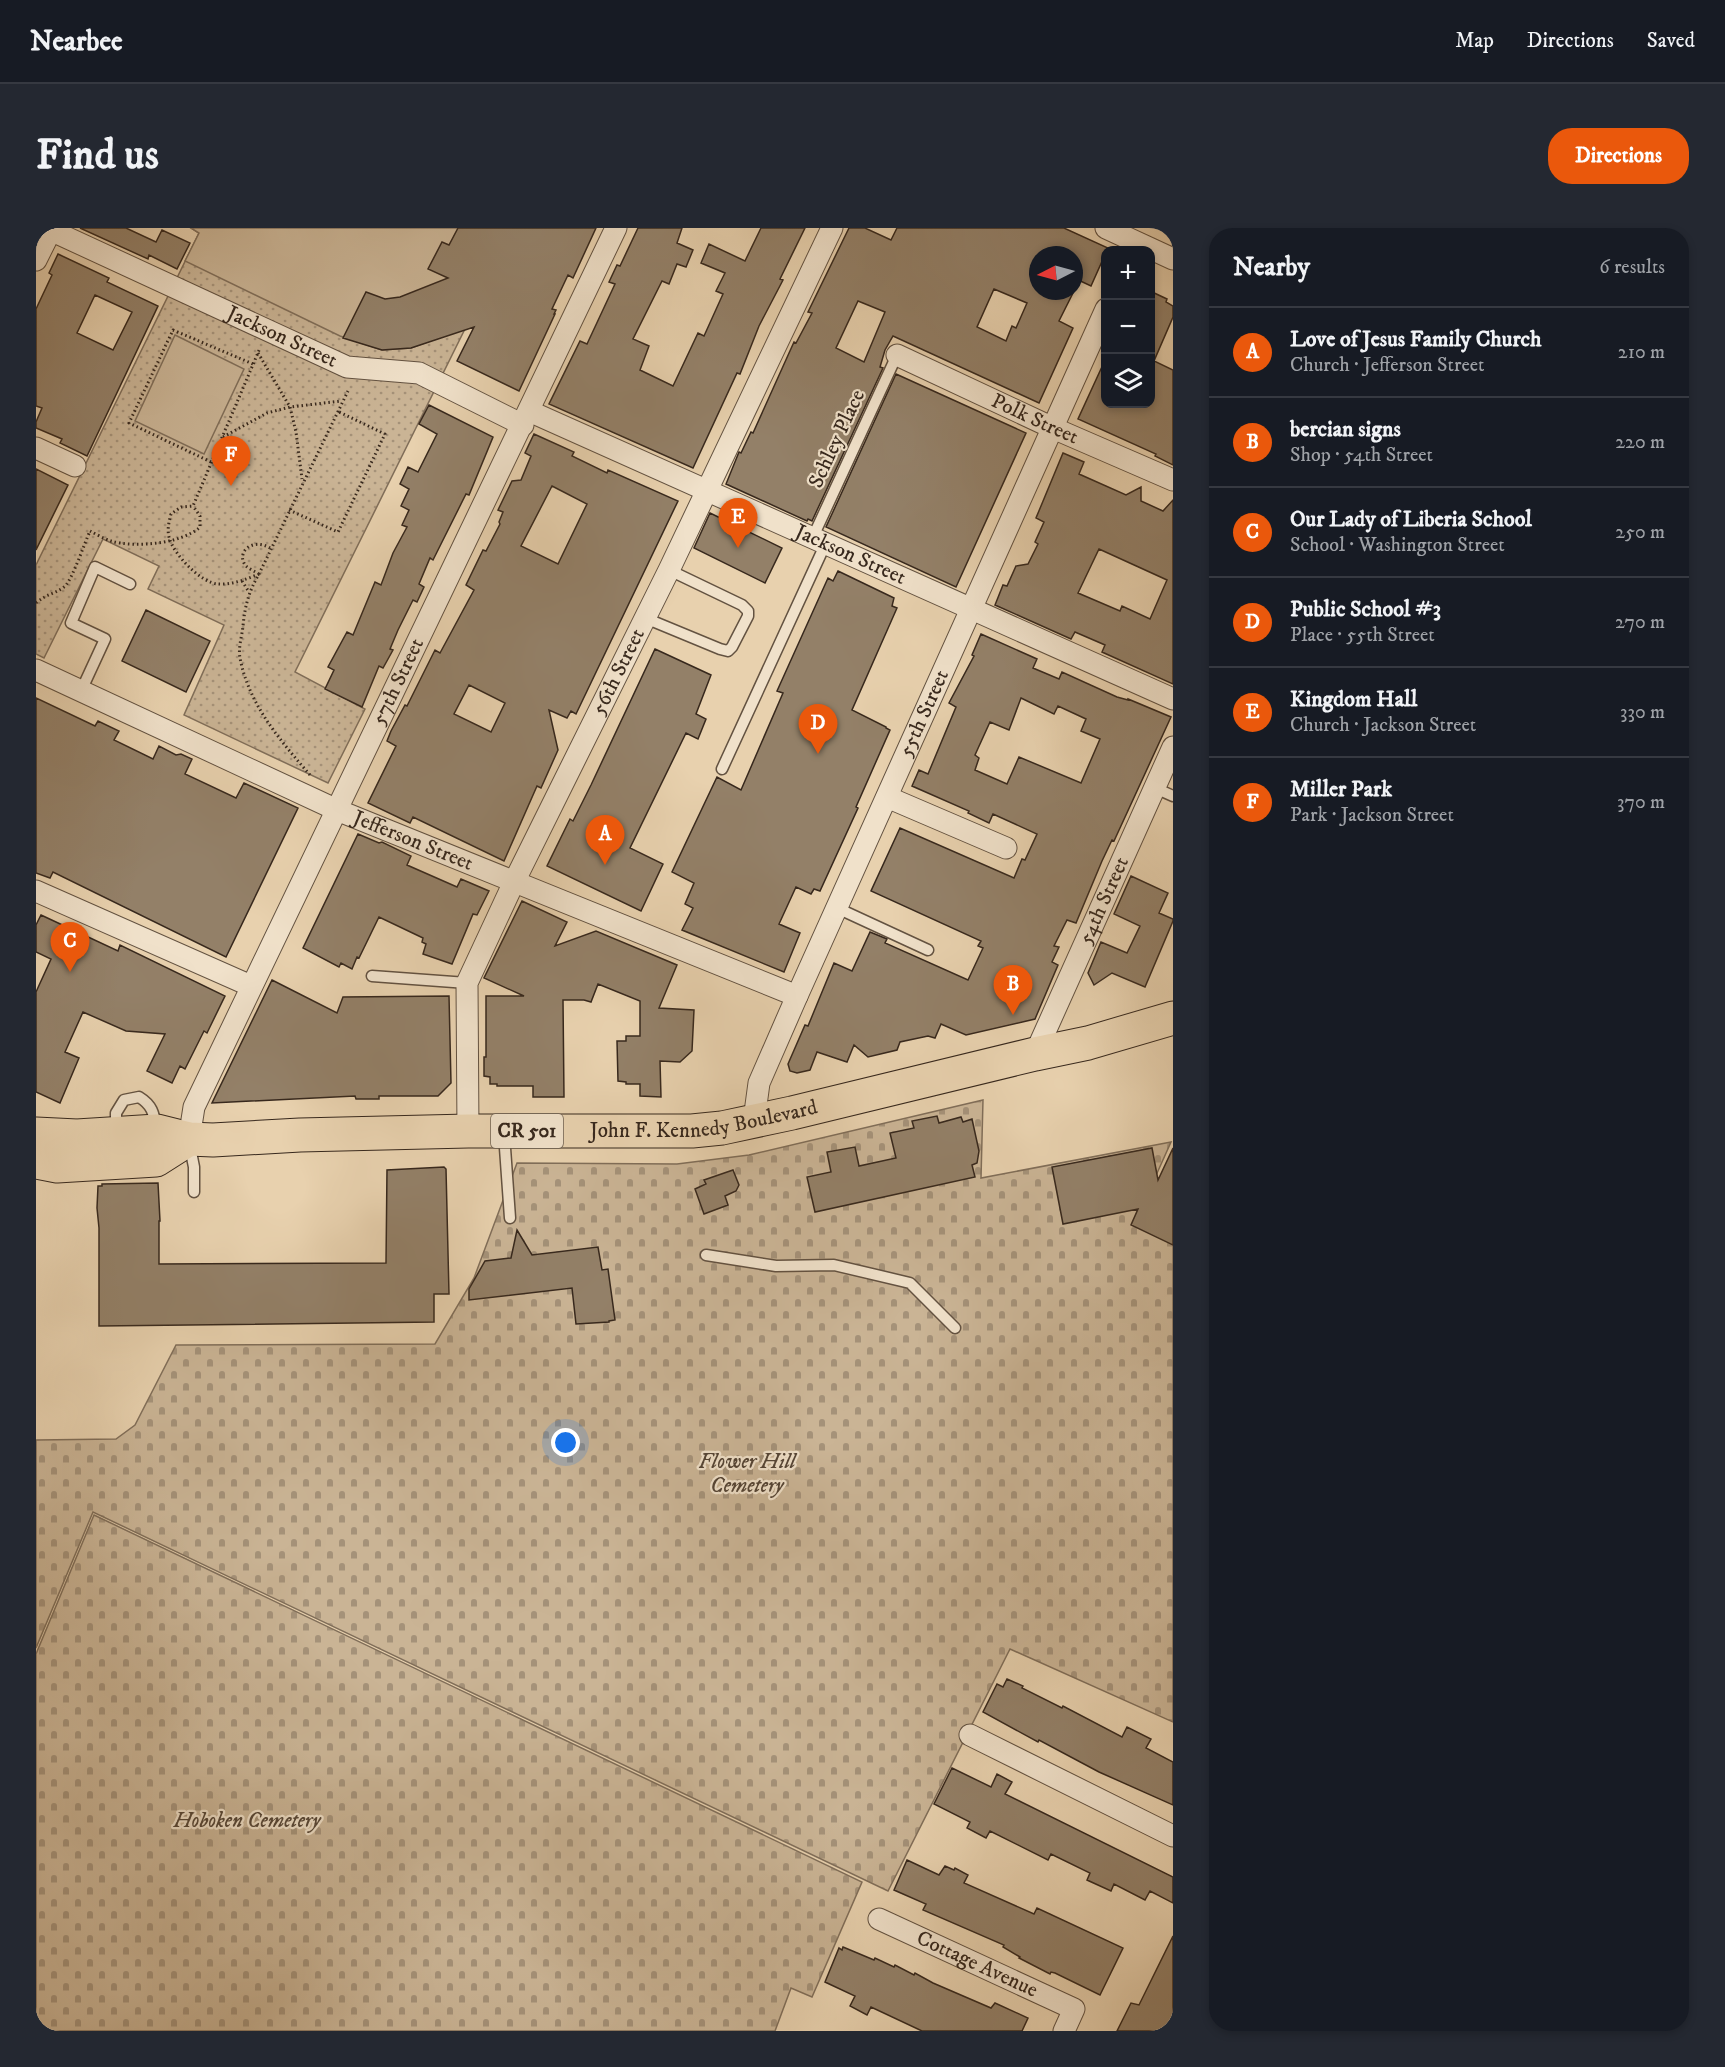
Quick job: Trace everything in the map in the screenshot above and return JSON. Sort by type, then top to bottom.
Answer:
[{"type":"main road","name":"John F. Kennedy Boulevard","points":[[36,1134],[77,1136],[157,1131],[189,1139],[468,1131],[692,1131],[722,1128],[1088,1043],[1173,1018]]},
{"type":"main road","points":[[36,1162],[57,1166],[156,1160],[189,1139]]},
{"type":"street","name":"57th Street","points":[[189,1139],[194,1107],[616,228]]},
{"type":"street","name":"56th Street","points":[[468,1131],[466,983],[669,570],[832,228]]},
{"type":"street","points":[[1106,228],[1173,259]]},
{"type":"street","name":"Jackson Street","points":[[50,229],[347,367],[419,373],[706,491],[1173,699]]},
{"type":"street","points":[[36,260],[50,229]]},
{"type":"street","name":"55th Street","points":[[753,1120],[759,1083],[1101,320]]},
{"type":"street","name":"Polk Street","points":[[897,355],[1053,428],[1173,480]]},
{"type":"street","points":[[36,448],[75,466]]},
{"type":"street","name":"Jefferson Street","points":[[36,669],[337,810],[797,996]]},
{"type":"street","name":"54th Street","points":[[1035,1054],[1164,792],[1173,747]]},
{"type":"street","points":[[887,797],[1006,848]]},
{"type":"street","points":[[36,891],[251,986]]},
{"type":"street","points":[[970,1735],[1173,1836]]},
{"type":"street","name":"Cottage Avenue","points":[[879,1919],[1074,2009],[1064,2031]]},
{"type":"lane","name":"Schley Place","points":[[722,769],[897,355]]},
{"type":"lane","points":[[81,691],[105,639],[71,623],[95,567],[130,584]]},
{"type":"lane","points":[[645,618],[728,651],[748,616],[748,611],[742,605],[669,570]]},
{"type":"lane","points":[[837,908],[927,950]]},
{"type":"lane","points":[[372,976],[466,983]]},
{"type":"lane","points":[[504,1131],[510,1218]]},
{"type":"lane","points":[[189,1139],[194,1167],[194,1192]]},
{"type":"lane","points":[[706,1255],[776,1266],[834,1264],[910,1283],[955,1328]]},
{"type":"path","points":[[212,462],[129,423],[173,330],[253,364]]},
{"type":"path","points":[[193,506],[258,352],[290,407],[303,482]]},
{"type":"path","points":[[313,778],[271,729],[252,696],[240,656],[249,592],[348,391]]},
{"type":"path","points":[[222,438],[251,420],[290,407],[342,401]]},
{"type":"path","points":[[289,510],[338,532],[385,434],[337,411]]},
{"type":"path","points":[[36,603],[45,595],[63,588],[70,582],[79,554],[90,531],[110,541],[131,544],[170,540],[194,533],[200,526],[200,516],[193,506]]},
{"type":"path","points":[[193,506],[181,507],[171,514],[168,527],[170,540],[192,570],[206,580],[218,584],[242,581],[259,574]]},
{"type":"path","points":[[259,574],[246,566],[243,558],[245,550],[251,544],[262,543],[270,548]]},
{"type":"path","points":[[242,581],[249,592]]},
{"type":"green space","points":[[191,228],[515,228],[295,672],[365,709],[328,783],[184,715],[224,625],[148,589],[159,566],[103,539],[44,658],[36,654],[36,565],[199,233]]},
{"type":"green space","points":[[191,228],[513,228],[442,337],[411,348],[382,350],[340,336],[185,261],[199,233]]},
{"type":"green space","points":[[175,335],[244,369],[204,454],[135,421]]},
{"type":"green space","name":"Flower Hill Cemetery","points":[[983,1100],[981,1178],[1171,1142],[1149,1191],[1173,1201],[1173,1722],[1010,1649],[888,1891],[93,1512],[36,1648],[36,1440],[116,1439],[135,1425],[176,1345],[435,1344],[474,1278],[517,1163],[677,1164],[749,1155]]},
{"type":"green space","name":"Hoboken Cemetery","points":[[94,1515],[862,1882],[812,1997],[791,1988],[775,2031],[36,2031],[36,1654]]},
{"type":"building","points":[[80,228],[126,228],[156,242],[162,230],[190,243],[177,269],[149,255],[148,259]]},
{"type":"building","points":[[458,228],[596,228],[573,278],[568,275],[552,309],[556,310],[555,314],[519,391],[457,361],[474,327],[411,348],[382,350],[343,338],[366,292],[385,299],[400,297],[448,278],[428,269],[442,242],[449,245]]},
{"type":"building","points":[[638,228],[682,228],[677,243],[693,250],[686,267],[677,264],[669,284],[662,281],[633,339],[649,346],[640,370],[673,386],[698,333],[704,336],[723,294],[716,291],[725,273],[701,263],[709,244],[745,261],[761,228],[805,228],[780,279],[783,280],[759,326],[740,374],[737,373],[693,468],[549,404],[580,341],[587,344],[615,284],[609,282],[617,265],[620,266]]},
{"type":"building","points":[[849,228],[865,228],[891,240],[897,228],[1064,228],[1104,246],[1101,246],[1101,264],[1091,286],[1083,282],[1083,246],[1029,246],[1029,300],[1070,300],[1059,321],[1073,328],[1039,403],[893,336],[885,350],[880,367],[883,368],[812,521],[808,519],[807,521],[726,484],[739,452],[741,453],[751,432],[753,433],[794,342],[796,343],[812,313],[808,312]],"holes":[[[994,289],[1027,303],[1016,328],[1012,326],[1006,341],[977,327]],[[858,301],[885,312],[864,362],[836,348]]]},
{"type":"building","points":[[58,254],[109,278],[107,282],[158,306],[87,456],[60,443],[62,439],[36,428],[42,408],[36,406],[36,309],[52,275],[49,273]],"holes":[[[95,295],[132,312],[113,350],[77,333]]]},
{"type":"building","points":[[1155,293],[1167,299],[1166,302],[1173,306],[1173,317],[1155,359]]},
{"type":"building","points":[[1155,361],[1173,370],[1173,465],[1155,456],[1156,454],[1078,419],[1101,369],[1101,408],[1155,408]]},
{"type":"building","points":[[896,374],[1026,433],[956,587],[826,527]]},
{"type":"building","points":[[429,405],[493,437],[469,495],[466,494],[433,560],[430,558],[419,584],[424,587],[417,602],[413,600],[390,649],[393,650],[383,668],[379,666],[362,707],[325,689],[334,670],[328,667],[347,632],[353,635],[375,582],[381,585],[393,553],[407,527],[402,525],[409,510],[401,506],[409,489],[400,484],[408,467],[418,472],[437,434],[419,424]]},
{"type":"building","points":[[534,434],[574,452],[572,456],[607,473],[608,470],[678,501],[576,714],[571,711],[567,718],[549,710],[558,750],[541,788],[537,786],[504,861],[413,817],[410,823],[368,803],[396,746],[387,741],[391,731],[405,705],[407,706],[435,650],[440,653],[474,590],[466,585],[483,550],[486,551],[500,524],[503,512],[498,510],[512,481],[521,480],[531,456],[525,453]],"holes":[[[552,486],[587,504],[558,564],[521,546]],[[469,685],[505,703],[491,732],[454,714]]]},
{"type":"building","points":[[1063,453],[1084,462],[1079,474],[1126,495],[1141,487],[1141,501],[1163,511],[1173,500],[1173,684],[1102,652],[1105,645],[1075,632],[1071,639],[995,605],[1003,585],[1007,586],[1016,566],[1028,564],[1038,544],[1035,542],[1044,522],[1036,518]],"holes":[[[1099,549],[1167,580],[1150,619],[1122,606],[1120,611],[1078,593]]]},
{"type":"building","points":[[36,469],[68,485],[36,550]]},
{"type":"building","points":[[710,513],[782,548],[765,583],[694,548]]},
{"type":"building","points":[[838,571],[894,598],[892,606],[897,608],[852,710],[890,730],[820,891],[814,889],[811,894],[796,887],[779,924],[800,933],[784,972],[682,930],[693,908],[685,904],[694,883],[672,872],[717,777],[741,790],[783,693],[777,691],[828,578],[833,581]]},
{"type":"building","points":[[146,610],[210,641],[186,692],[122,661]]},
{"type":"building","points":[[981,634],[1037,659],[1033,668],[1059,679],[1062,672],[1117,697],[1128,699],[1171,717],[1114,841],[1112,840],[1102,861],[1076,923],[1067,920],[1054,946],[1059,947],[1052,962],[1058,965],[1035,1019],[966,1035],[941,1024],[935,1038],[928,1036],[900,1042],[897,1050],[868,1057],[854,1045],[847,1062],[817,1052],[810,1070],[797,1073],[790,1071],[788,1064],[805,1025],[808,1026],[834,963],[852,971],[870,932],[887,939],[885,943],[968,980],[983,948],[978,946],[981,941],[871,891],[900,828],[1014,878],[1037,834],[993,814],[989,823],[968,813],[969,811],[912,786],[919,770],[928,774],[956,707],[949,703],[974,656],[972,655]],"holes":[[[1021,698],[1054,714],[1058,706],[1086,719],[1081,731],[1100,739],[1081,783],[1019,757],[1007,784],[975,770],[979,758],[975,755],[990,722],[1009,730]]]},
{"type":"building","points":[[655,649],[711,675],[696,714],[706,719],[698,739],[686,733],[630,848],[663,864],[641,911],[547,866],[570,819],[573,821],[591,785]]},
{"type":"building","points":[[36,698],[95,726],[98,721],[119,731],[114,740],[153,759],[159,746],[176,755],[181,754],[192,759],[185,774],[236,798],[244,783],[298,808],[226,957],[53,872],[50,878],[36,873]]},
{"type":"building","points":[[358,834],[379,843],[382,842],[411,856],[407,865],[457,887],[461,879],[489,891],[477,915],[473,914],[452,964],[423,954],[426,944],[422,942],[423,938],[379,917],[352,969],[341,963],[339,967],[303,948]]},
{"type":"building","points":[[1131,876],[1168,893],[1159,913],[1173,921],[1145,987],[1112,973],[1094,985],[1088,973],[1101,942],[1127,953],[1140,926],[1114,914]]},
{"type":"building","points":[[522,901],[567,922],[555,946],[596,931],[677,965],[659,1008],[694,1010],[692,1051],[680,1062],[660,1061],[661,1097],[640,1096],[640,1084],[626,1084],[626,1082],[618,1081],[617,1041],[626,1041],[626,1036],[640,1036],[640,1001],[598,984],[591,1002],[563,1000],[564,1097],[533,1097],[533,1086],[497,1086],[497,1084],[490,1084],[490,1077],[484,1076],[486,996],[524,996],[484,978]]},
{"type":"building","points":[[41,915],[118,951],[120,945],[225,996],[207,1033],[204,1031],[185,1069],[180,1066],[172,1083],[147,1071],[165,1034],[126,1031],[83,1012],[65,1052],[79,1058],[60,1103],[36,1092],[36,992],[51,959],[36,952],[36,925]]},
{"type":"building","points":[[272,980],[337,1013],[343,997],[449,996],[451,1083],[438,1096],[379,1096],[379,1099],[356,1099],[355,1096],[212,1103]]},
{"type":"building","points":[[937,1116],[939,1123],[961,1117],[963,1122],[972,1119],[979,1151],[977,1163],[972,1165],[975,1177],[815,1212],[807,1177],[831,1172],[827,1152],[855,1147],[859,1166],[896,1158],[890,1133],[914,1128],[912,1121]]},
{"type":"building","points":[[1152,1148],[1158,1180],[1173,1148],[1173,1245],[1131,1225],[1138,1209],[1063,1224],[1052,1167]]},
{"type":"building","points":[[444,1167],[446,1169],[449,1294],[434,1294],[434,1322],[99,1326],[97,1208],[98,1186],[102,1184],[158,1183],[159,1264],[386,1263],[387,1170]]},
{"type":"building","points":[[733,1170],[739,1185],[736,1191],[725,1196],[728,1205],[704,1214],[695,1189],[706,1184],[704,1180]]},
{"type":"building","points":[[517,1230],[532,1255],[598,1247],[602,1270],[608,1269],[615,1320],[576,1324],[572,1288],[469,1300],[469,1289],[485,1261],[511,1258]]},
{"type":"building","points":[[1007,1679],[1122,1737],[1127,1727],[1151,1739],[1146,1748],[1173,1762],[1173,1805],[1099,1772],[983,1712],[997,1684],[1003,1687]]},
{"type":"building","points":[[952,1768],[991,1787],[997,1774],[1012,1782],[1005,1794],[1173,1877],[1173,1903],[1150,1891],[1145,1900],[1114,1884],[1111,1891],[1087,1880],[1090,1873],[1051,1854],[1048,1860],[990,1831],[986,1838],[967,1828],[970,1822],[934,1804]]},
{"type":"building","points":[[907,1860],[939,1875],[945,1866],[954,1870],[955,1868],[968,1875],[964,1883],[1034,1914],[1037,1908],[1123,1948],[1100,1995],[1019,1958],[1003,1947],[1004,1945],[923,1910],[926,1904],[894,1890]]},
{"type":"building","points":[[1173,1936],[1173,2031],[1117,2031],[1131,2003],[1139,2005]]},
{"type":"building","points":[[843,1947],[894,1967],[895,1965],[914,1975],[915,1973],[991,2008],[995,2003],[1028,2018],[1022,2031],[922,2031],[871,2007],[867,2015],[850,2006],[855,1996],[825,1982],[839,1948],[842,1950]]},
{"type":"place","name":"Miller Park","points":[[231,486]]},
{"type":"place","name":"Kingdom Hall","points":[[738,548]]},
{"type":"place","name":"Public School #3","points":[[818,754]]},
{"type":"place","name":"Love of Jesus Family Church","points":[[605,865]]},
{"type":"place","name":"Our Lady of Liberia School","points":[[70,972]]},
{"type":"place","name":"bercian signs","points":[[1013,1015]]}]
